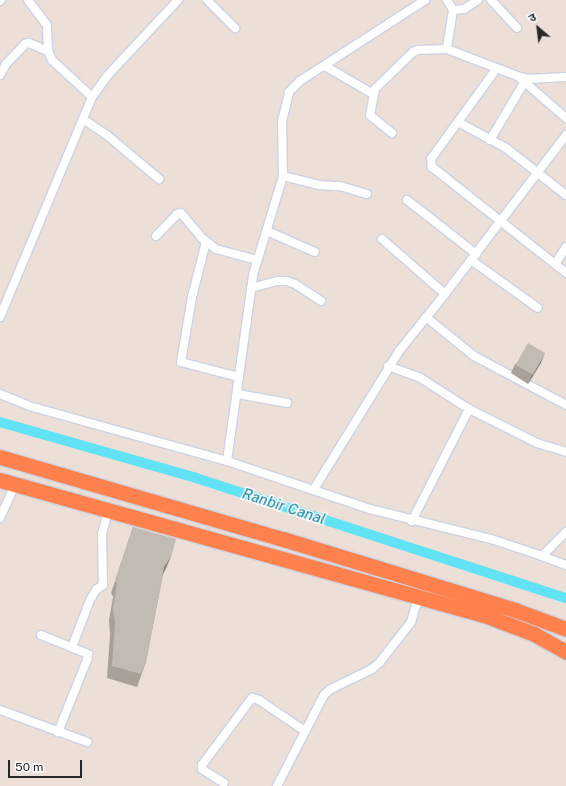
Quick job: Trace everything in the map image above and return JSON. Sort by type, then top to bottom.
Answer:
[{"type":"highway","points":[[0,457],[283,538],[515,610],[566,629]]},
{"type":"highway","points":[[0,480],[419,596],[512,624],[566,652]]},
{"type":"street","points":[[28,0],[37,9],[47,25],[48,51],[57,66],[92,97]]},
{"type":"street","points":[[0,317],[92,97],[108,75],[178,0]]},
{"type":"street","points":[[206,0],[235,28]]},
{"type":"street","points":[[227,461],[238,394],[251,288],[257,260],[283,176],[282,121],[289,92],[300,81],[425,0]]},
{"type":"street","points":[[447,0],[453,10],[447,49]]},
{"type":"street","points":[[453,10],[464,9],[478,0]]},
{"type":"street","points":[[490,0],[517,28]]},
{"type":"street","points":[[0,75],[6,64],[25,44],[29,43],[48,51]]},
{"type":"street","points":[[392,133],[370,115],[374,100],[373,94],[379,85],[413,52],[418,50],[447,49],[497,68],[522,80],[566,118]]},
{"type":"street","points":[[324,66],[373,94]]},
{"type":"street","points":[[497,68],[431,159],[432,166],[566,273]]},
{"type":"street","points":[[522,80],[566,77]]},
{"type":"street","points":[[490,140],[522,80]]},
{"type":"street","points":[[83,119],[108,136],[158,179]]},
{"type":"street","points":[[458,122],[506,148],[566,195]]},
{"type":"street","points":[[314,489],[388,366],[445,294],[499,221],[566,135]]},
{"type":"street","points":[[283,176],[318,186],[340,186],[367,194]]},
{"type":"street","points":[[407,200],[473,257],[538,308]]},
{"type":"street","points":[[156,236],[179,213],[206,242],[216,249],[257,260]]},
{"type":"street","points":[[267,231],[315,252]]},
{"type":"street","points":[[382,239],[445,294]]},
{"type":"street","points":[[206,242],[192,297],[181,362],[239,377]]},
{"type":"street","points":[[554,264],[566,247]]},
{"type":"street","points":[[251,288],[278,281],[286,281],[295,284],[321,301]]},
{"type":"street","points":[[426,317],[474,356],[566,406]]},
{"type":"street","points":[[388,366],[419,377],[469,409],[537,443],[566,452]]},
{"type":"street","points":[[0,394],[29,406],[227,461],[370,509],[412,521],[490,539],[566,565]]},
{"type":"street","points":[[238,394],[286,403]]},
{"type":"street","points":[[412,521],[469,409]]},
{"type":"street","points":[[0,518],[15,484]]},
{"type":"street","points":[[72,647],[90,600],[97,589],[103,585],[102,534],[108,511]]},
{"type":"street","points":[[542,556],[566,532]]},
{"type":"street","points":[[277,786],[305,730],[327,692],[372,669],[380,662],[411,622],[419,596]]},
{"type":"street","points":[[41,635],[87,652],[88,656],[58,732]]},
{"type":"street","points":[[224,782],[202,769],[202,765],[252,698],[259,700],[305,730]]},
{"type":"street","points":[[0,710],[87,742]]},
{"type":"building","points":[[528,343],[545,353],[533,375],[516,365]]},
{"type":"building","points":[[133,527],[176,539],[172,554],[164,567],[146,662],[141,674],[112,666],[115,623],[113,608],[117,584],[115,581]]},
{"type":"waterway","name":"Ranbir Canal","points":[[0,422],[196,478],[566,598]]}]
